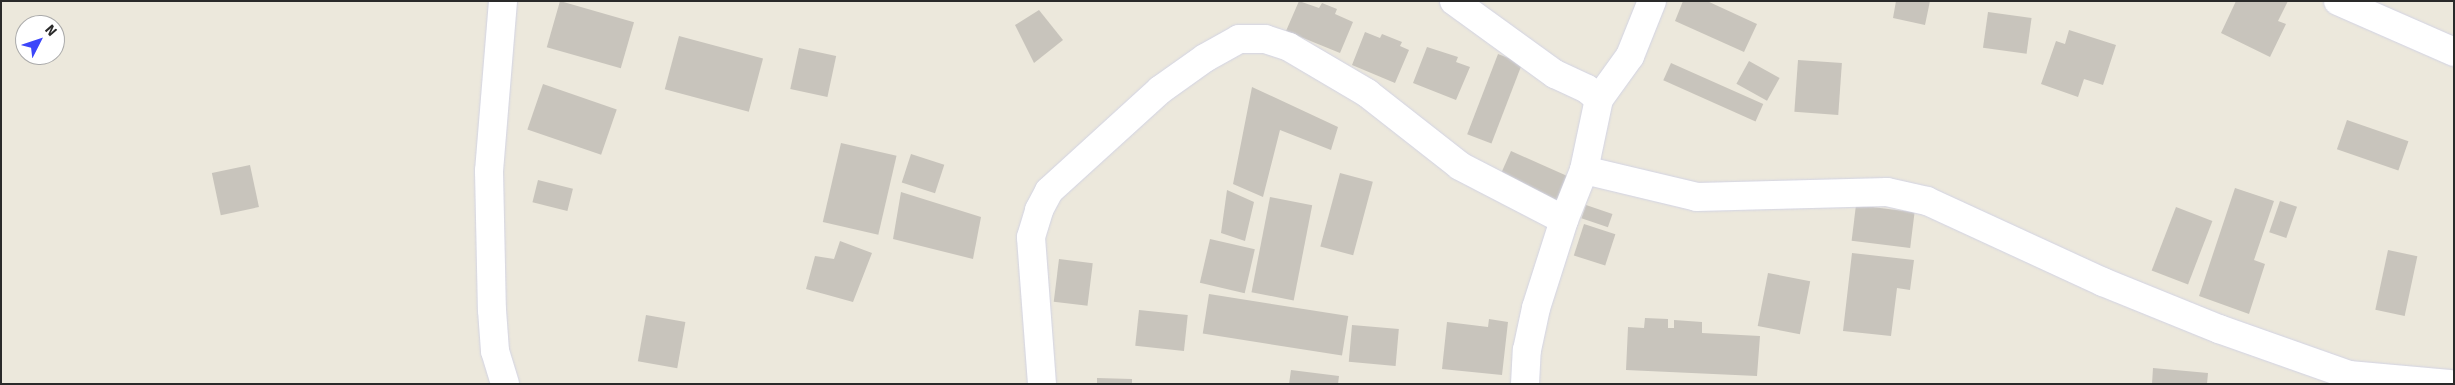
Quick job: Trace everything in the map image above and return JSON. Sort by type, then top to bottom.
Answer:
[{"type":"street","points":[[503,1],[489,171],[495,351],[505,384]]},
{"type":"street","points":[[1454,1],[1555,74],[1587,89],[1599,99]]},
{"type":"street","points":[[1524,384],[1527,350],[1536,308],[1564,220],[1584,170],[1599,99],[1630,56],[1652,1]]},
{"type":"street","points":[[2338,1],[2454,52]]},
{"type":"street","points":[[1042,384],[1032,237],[1039,210],[1049,191],[1160,90],[1205,58],[1239,39],[1265,39],[1289,46],[1367,93],[1460,166],[1564,220]]},
{"type":"street","points":[[1584,170],[1697,197],[1887,192],[1927,201],[2104,282],[2219,329],[2349,375],[2450,384]]},
{"type":"building","points":[[560,1],[634,22],[621,68],[547,47]]},
{"type":"building","points":[[1299,1],[1319,8],[1322,3],[1337,9],[1335,14],[1353,22],[1340,53],[1286,31]]},
{"type":"building","points":[[1683,1],[1707,1],[1757,24],[1744,52],[1675,21]]},
{"type":"building","points":[[1896,1],[1930,1],[1925,25],[1893,18]]},
{"type":"building","points":[[2236,1],[2288,1],[2278,21],[2286,24],[2270,57],[2221,33]]},
{"type":"building","points":[[1039,10],[1063,40],[1034,63],[1015,25]]},
{"type":"building","points":[[1988,12],[2032,18],[2027,54],[1983,48]]},
{"type":"building","points":[[2069,30],[2116,45],[2103,85],[2084,79],[2078,97],[2041,84],[2056,41],[2065,44]]},
{"type":"building","points":[[1365,32],[1380,38],[1382,34],[1402,42],[1400,46],[1409,50],[1395,83],[1352,65]]},
{"type":"building","points":[[679,36],[763,59],[749,112],[665,89]]},
{"type":"building","points":[[1427,47],[1458,57],[1456,62],[1470,67],[1456,100],[1413,83]]},
{"type":"building","points":[[799,48],[836,56],[827,97],[790,89]]},
{"type":"building","points":[[1498,54],[1522,63],[1491,144],[1467,134]]},
{"type":"building","points":[[1798,60],[1842,63],[1838,115],[1794,112]]},
{"type":"building","points":[[1749,61],[1780,78],[1767,101],[1736,84]]},
{"type":"building","points":[[1671,63],[1763,104],[1756,121],[1663,80]]},
{"type":"building","points":[[543,84],[617,109],[601,155],[527,129]]},
{"type":"building","points":[[1252,87],[1338,127],[1331,150],[1280,130],[1263,197],[1233,184]]},
{"type":"building","points":[[2347,120],[2408,141],[2398,170],[2337,149]]},
{"type":"building","points":[[841,143],[897,156],[878,235],[823,222]]},
{"type":"building","points":[[1511,151],[1569,177],[1556,207],[1498,181]]},
{"type":"building","points":[[911,154],[944,165],[935,193],[902,183]]},
{"type":"building","points":[[250,165],[259,207],[221,215],[212,173]]},
{"type":"building","points":[[1340,173],[1373,182],[1353,255],[1320,246]]},
{"type":"building","points":[[538,180],[573,189],[567,211],[532,202]]},
{"type":"building","points":[[2235,188],[2274,201],[2254,260],[2265,264],[2249,314],[2199,296]]},
{"type":"building","points":[[1227,190],[1254,202],[1245,241],[1221,233]]},
{"type":"building","points":[[901,192],[981,217],[973,259],[893,239]]},
{"type":"building","points":[[1270,197],[1312,205],[1294,300],[1251,292]]},
{"type":"building","points":[[2280,201],[2297,207],[2286,238],[2269,232]]},
{"type":"building","points":[[1586,205],[1612,214],[1608,227],[1581,218]]},
{"type":"building","points":[[1856,205],[1915,212],[1910,248],[1852,241]]},
{"type":"building","points":[[2176,207],[2212,221],[2188,284],[2152,270]]},
{"type":"building","points":[[1584,224],[1615,234],[1605,266],[1574,255]]},
{"type":"building","points":[[1210,239],[1255,249],[1245,293],[1200,283]]},
{"type":"building","points":[[840,241],[872,253],[853,302],[806,289],[815,256],[834,259]]},
{"type":"building","points":[[2388,250],[2417,256],[2405,316],[2375,310]]},
{"type":"building","points":[[1852,253],[1914,260],[1910,290],[1897,288],[1891,336],[1843,331]]},
{"type":"building","points":[[1059,259],[1093,263],[1088,306],[1054,302]]},
{"type":"building","points":[[1768,273],[1810,281],[1800,334],[1758,326]]},
{"type":"building","points":[[1209,294],[1348,316],[1342,356],[1203,334]]},
{"type":"building","points":[[1139,310],[1188,315],[1184,351],[1135,346]]},
{"type":"building","points":[[646,315],[685,322],[677,368],[638,361]]},
{"type":"building","points":[[1645,318],[1668,319],[1668,328],[1674,328],[1674,320],[1702,322],[1702,333],[1760,336],[1757,376],[1626,370],[1628,327],[1644,328]]},
{"type":"building","points":[[1489,319],[1508,322],[1502,375],[1442,369],[1447,322],[1488,327]]},
{"type":"building","points":[[1352,325],[1399,329],[1396,366],[1349,362]]},
{"type":"building","points":[[2153,368],[2208,373],[2207,384],[2152,384]]},
{"type":"building","points":[[1291,370],[1339,376],[1338,384],[1289,384]]},
{"type":"building","points":[[1097,378],[1132,379],[1132,384],[1097,384]]}]
